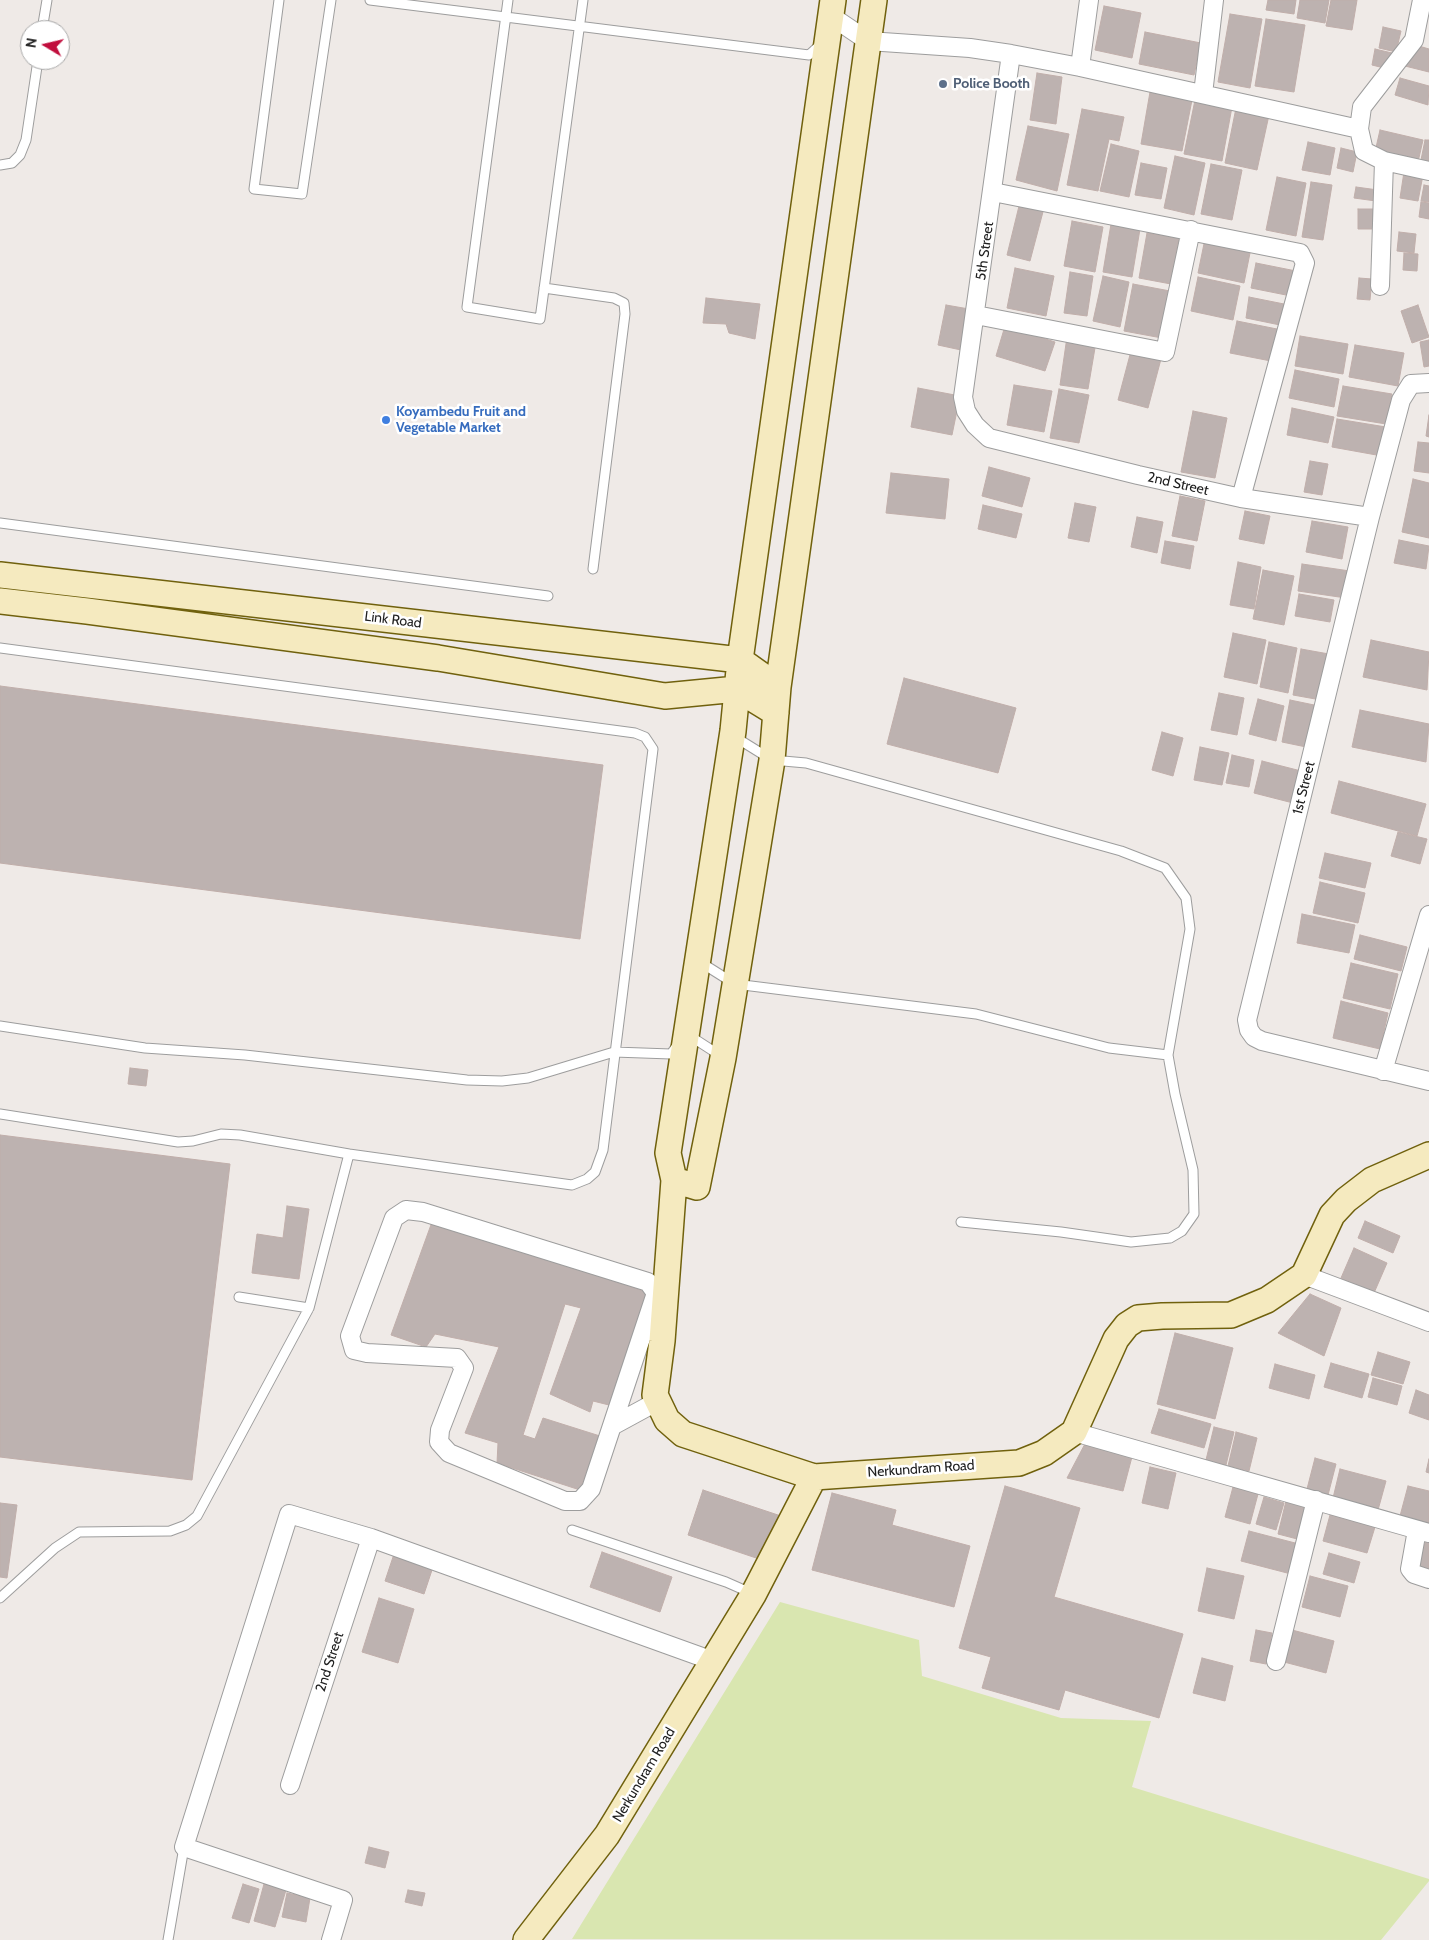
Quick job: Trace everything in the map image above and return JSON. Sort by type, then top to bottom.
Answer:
[{"type":"street","points":[[674,1180],[697,1187],[723,1058],[772,760],[778,687],[822,386],[874,0]]},
{"type":"street","points":[[1080,67],[1089,0]]},
{"type":"street","points":[[1203,94],[1214,0]]},
{"type":"street","points":[[1422,0],[1421,43],[1362,107],[1359,130],[1364,151],[1384,161],[1429,171]]},
{"type":"street","points":[[814,1477],[683,1434],[667,1420],[655,1395],[652,1339],[656,1293],[648,1282],[423,1212],[406,1210],[394,1218],[350,1336],[354,1350],[367,1353],[457,1358],[464,1368],[440,1430],[439,1442],[449,1453],[565,1501],[580,1501],[591,1489],[612,1426],[652,1339],[674,1180],[668,1153],[696,960],[733,735],[740,660],[830,18],[868,41],[970,48],[1011,54],[1080,67],[1359,130]]},
{"type":"street","name":"5th Street","points":[[989,438],[975,425],[966,411],[963,397],[976,315],[1011,54]]},
{"type":"street","points":[[1380,286],[1384,161]]},
{"type":"street","points":[[993,192],[1294,250],[1300,253],[1304,263],[1241,498]]},
{"type":"street","points":[[976,315],[1165,352],[1191,230]]},
{"type":"street","name":"1st Street","points":[[1429,383],[1411,384],[1401,400],[1370,517],[1247,1020],[1249,1030],[1254,1037],[1262,1040],[1429,1081]]},
{"type":"street","name":"2nd Street","points":[[989,438],[1241,498],[1370,517]]},
{"type":"street","name":"Link Road","points":[[0,574],[740,660],[778,687]]},
{"type":"street","points":[[0,601],[87,610],[438,658],[665,696],[737,688],[776,713]]},
{"type":"street","points":[[1383,1071],[1425,945],[1429,915]]},
{"type":"street","points":[[1429,1155],[1372,1180],[1346,1200],[1332,1214],[1304,1275],[1267,1300],[1231,1315],[1154,1316],[1138,1318],[1127,1325],[1116,1339],[1074,1432],[1423,1531],[1410,1569],[1414,1574],[1429,1579]]},
{"type":"street","points":[[1304,1275],[1429,1322]]},
{"type":"street","points":[[612,1426],[658,1401]]},
{"type":"street","name":"Nerkundram Road","points":[[526,1940],[607,1835],[753,1595],[814,1477],[1019,1463],[1044,1453],[1074,1432]]},
{"type":"street","points":[[1276,1661],[1316,1500]]},
{"type":"street","points":[[331,1940],[343,1900],[184,1847],[289,1514],[371,1538],[713,1660]]},
{"type":"street","name":"2nd Street","points":[[290,1785],[371,1538]]},
{"type":"lane","points":[[44,20],[47,0]]},
{"type":"lane","points":[[279,0],[254,189],[302,194],[331,0]]},
{"type":"lane","points":[[370,0],[809,55],[830,18]]},
{"type":"lane","points":[[508,0],[466,308],[540,319],[583,0]]},
{"type":"lane","points":[[0,165],[12,163],[20,155],[36,70]]},
{"type":"lane","points":[[544,288],[614,298],[624,304],[625,314],[593,569]]},
{"type":"lane","points":[[0,523],[548,596]]},
{"type":"lane","points":[[0,648],[635,733],[644,737],[653,750],[603,1150],[595,1172],[587,1179],[572,1185],[349,1154],[240,1135],[221,1134],[193,1141],[178,1142],[0,1114]]},
{"type":"lane","points":[[733,735],[772,760],[806,763],[1121,851],[1166,868],[1186,898],[1190,929],[1168,1055],[1174,1094],[1193,1170],[1194,1214],[1182,1231],[1170,1238],[1131,1242],[1061,1232],[961,1222]]},
{"type":"lane","points":[[696,960],[735,984],[976,1014],[1109,1048],[1168,1055]]},
{"type":"lane","points":[[0,1026],[145,1048],[245,1055],[475,1080],[502,1081],[528,1078],[614,1052],[671,1054],[686,1034],[723,1058]]},
{"type":"lane","points":[[0,1598],[56,1548],[79,1532],[170,1531],[186,1525],[197,1516],[309,1308],[349,1154]]},
{"type":"lane","points":[[239,1298],[309,1308]]},
{"type":"lane","points":[[572,1530],[726,1582],[753,1595]]},
{"type":"lane","points":[[168,1940],[184,1847]]},
{"type":"green space","points":[[780,1602],[919,1640],[922,1676],[1061,1718],[1151,1721],[1132,1787],[1429,1879],[1429,1881],[1381,1940],[572,1939]]},
{"type":"building","points":[[1268,0],[1296,0],[1294,14],[1266,10]]},
{"type":"building","points":[[1300,0],[1329,0],[1325,23],[1297,18]]},
{"type":"building","points":[[1331,0],[1357,0],[1352,30],[1326,26]]},
{"type":"building","points":[[1104,6],[1141,13],[1132,58],[1095,50]]},
{"type":"building","points":[[1230,14],[1262,19],[1250,88],[1218,82]]},
{"type":"building","points":[[1266,19],[1305,25],[1294,92],[1255,86]]},
{"type":"building","points":[[1383,27],[1401,31],[1396,52],[1379,48]]},
{"type":"building","points":[[1145,32],[1201,43],[1194,75],[1139,64]]},
{"type":"building","points":[[1412,44],[1429,49],[1429,72],[1401,65]]},
{"type":"building","points":[[1375,49],[1392,53],[1388,69],[1372,65]]},
{"type":"building","points":[[1037,73],[1062,77],[1056,124],[1030,120]]},
{"type":"building","points":[[1400,78],[1429,86],[1428,105],[1395,95]]},
{"type":"building","points":[[1150,92],[1192,100],[1182,151],[1141,144]]},
{"type":"building","points":[[1195,100],[1232,107],[1222,161],[1184,154]]},
{"type":"building","points":[[1236,108],[1269,115],[1257,170],[1225,163]]},
{"type":"building","points":[[1082,109],[1124,117],[1119,141],[1109,139],[1098,191],[1067,185]]},
{"type":"building","points":[[1028,126],[1069,134],[1057,191],[1016,180]]},
{"type":"building","points":[[1380,130],[1423,140],[1418,162],[1375,152]]},
{"type":"building","points":[[1425,140],[1429,140],[1429,167],[1420,165]]},
{"type":"building","points":[[1308,142],[1335,148],[1330,175],[1302,170]]},
{"type":"building","points":[[1111,144],[1139,151],[1129,197],[1100,191]]},
{"type":"building","points":[[1341,148],[1357,152],[1353,172],[1337,168]]},
{"type":"building","points":[[1175,156],[1205,163],[1194,215],[1164,208]]},
{"type":"building","points":[[1141,163],[1167,168],[1161,199],[1135,195]]},
{"type":"building","points":[[1211,164],[1242,170],[1232,220],[1201,214]]},
{"type":"building","points":[[1404,172],[1423,175],[1418,201],[1400,198]]},
{"type":"building","points":[[1277,177],[1306,183],[1296,236],[1266,230]]},
{"type":"building","points":[[1311,182],[1332,185],[1323,240],[1302,237]]},
{"type":"building","points":[[1424,185],[1429,186],[1429,202],[1421,201]]},
{"type":"building","points":[[1356,187],[1378,190],[1376,201],[1354,198]]},
{"type":"building","points":[[1020,202],[1044,208],[1030,261],[1007,255]]},
{"type":"building","points":[[1421,202],[1429,203],[1429,219],[1419,217]]},
{"type":"building","points":[[1358,209],[1380,209],[1380,229],[1358,229]]},
{"type":"building","points":[[1072,221],[1103,227],[1095,272],[1064,266]]},
{"type":"building","points":[[1111,224],[1140,229],[1132,277],[1103,272]]},
{"type":"building","points":[[1399,232],[1416,234],[1414,253],[1397,251]]},
{"type":"building","points":[[1147,233],[1179,238],[1171,284],[1139,278]]},
{"type":"building","points":[[1206,234],[1252,243],[1244,283],[1198,273]]},
{"type":"building","points":[[1404,253],[1418,254],[1417,271],[1403,270]]},
{"type":"building","points":[[1256,263],[1296,271],[1291,296],[1251,288]]},
{"type":"building","points":[[1015,268],[1054,276],[1046,316],[1007,308]]},
{"type":"building","points":[[1070,272],[1093,276],[1087,316],[1064,313]]},
{"type":"building","points":[[1103,276],[1129,282],[1120,327],[1093,321]]},
{"type":"building","points":[[1198,277],[1240,286],[1233,320],[1191,311]]},
{"type":"building","points":[[1359,278],[1372,279],[1370,300],[1357,299]]},
{"type":"building","points":[[1133,284],[1170,291],[1162,338],[1124,331]]},
{"type":"building","points":[[1249,297],[1284,304],[1280,325],[1246,318]]},
{"type":"building","points":[[706,298],[760,304],[755,339],[729,333],[726,324],[703,323]]},
{"type":"building","points":[[946,305],[969,309],[961,350],[938,345]]},
{"type":"building","points":[[1418,305],[1429,337],[1412,343],[1401,311]]},
{"type":"building","points":[[1237,321],[1282,330],[1276,362],[1230,353]]},
{"type":"building","points":[[1005,326],[1055,342],[1045,371],[996,356]]},
{"type":"building","points":[[1300,336],[1348,344],[1343,374],[1295,366]]},
{"type":"building","points":[[1067,337],[1096,342],[1088,389],[1060,385]]},
{"type":"building","points":[[1429,340],[1429,366],[1424,367],[1420,342]]},
{"type":"building","points":[[1355,345],[1404,353],[1398,386],[1349,377]]},
{"type":"building","points":[[1131,351],[1161,359],[1148,408],[1118,400]]},
{"type":"building","points":[[1295,370],[1339,379],[1334,407],[1289,398]]},
{"type":"building","points":[[1014,385],[1052,391],[1044,432],[1007,425]]},
{"type":"building","points":[[1343,386],[1392,394],[1386,424],[1337,416]]},
{"type":"building","points":[[918,388],[960,396],[952,435],[911,427]]},
{"type":"building","points":[[1059,389],[1089,395],[1079,443],[1050,438]]},
{"type":"building","points":[[1292,408],[1334,417],[1328,443],[1287,435]]},
{"type":"building","points":[[1193,411],[1227,418],[1215,478],[1181,472]]},
{"type":"building","points":[[1429,415],[1429,437],[1426,436]]},
{"type":"building","points":[[1337,419],[1386,427],[1382,456],[1332,447]]},
{"type":"building","points":[[1418,442],[1429,443],[1429,473],[1414,471]]},
{"type":"building","points":[[1310,461],[1328,464],[1322,495],[1304,492]]},
{"type":"building","points":[[989,467],[1030,478],[1022,507],[982,496]]},
{"type":"building","points":[[891,473],[949,479],[945,519],[886,513]]},
{"type":"building","points":[[1413,479],[1429,483],[1429,538],[1402,532]]},
{"type":"building","points":[[1180,496],[1205,501],[1197,541],[1172,536]]},
{"type":"building","points":[[1075,503],[1096,507],[1089,542],[1068,538]]},
{"type":"building","points":[[983,505],[1022,514],[1016,538],[978,529]]},
{"type":"building","points":[[1245,511],[1270,516],[1264,544],[1239,539]]},
{"type":"building","points":[[1137,517],[1163,522],[1157,553],[1131,547]]},
{"type":"building","points":[[1312,521],[1348,527],[1342,559],[1306,552]]},
{"type":"building","points":[[1399,540],[1429,546],[1426,569],[1394,563]]},
{"type":"building","points":[[1165,541],[1194,546],[1190,569],[1161,563]]},
{"type":"building","points":[[1238,562],[1261,567],[1254,609],[1230,605]]},
{"type":"building","points":[[1302,564],[1350,571],[1346,598],[1298,591]]},
{"type":"building","points":[[1263,570],[1294,576],[1284,625],[1253,619]]},
{"type":"building","points":[[1299,594],[1334,600],[1330,622],[1295,616]]},
{"type":"building","points":[[1233,633],[1266,640],[1257,684],[1224,677]]},
{"type":"building","points":[[1371,640],[1429,652],[1427,690],[1363,677]]},
{"type":"building","points":[[1269,642],[1297,648],[1288,693],[1260,687]]},
{"type":"building","points":[[1301,649],[1329,654],[1321,700],[1293,695]]},
{"type":"building","points":[[904,678],[1016,708],[998,773],[887,744]]},
{"type":"building","points":[[0,686],[603,765],[580,939],[0,863]]},
{"type":"building","points":[[1219,693],[1244,698],[1237,735],[1211,730]]},
{"type":"building","points":[[1258,699],[1284,706],[1276,741],[1249,734]]},
{"type":"building","points":[[1290,700],[1319,706],[1311,748],[1282,742]]},
{"type":"building","points":[[1360,710],[1429,724],[1426,762],[1352,747]]},
{"type":"building","points":[[1162,732],[1183,738],[1173,776],[1152,770]]},
{"type":"building","points":[[1200,747],[1229,753],[1222,785],[1194,780]]},
{"type":"building","points":[[1232,755],[1254,760],[1249,787],[1226,783]]},
{"type":"building","points":[[1262,761],[1305,772],[1297,804],[1254,793]]},
{"type":"building","points":[[1339,781],[1426,804],[1417,836],[1331,813]]},
{"type":"building","points":[[1398,832],[1427,839],[1420,864],[1391,856]]},
{"type":"building","points":[[1325,853],[1371,863],[1365,888],[1319,878]]},
{"type":"building","points":[[1320,882],[1365,893],[1358,923],[1313,913]]},
{"type":"building","points":[[1302,914],[1355,925],[1349,953],[1297,943]]},
{"type":"building","points":[[1360,935],[1407,947],[1401,971],[1354,959]]},
{"type":"building","points":[[1351,963],[1398,974],[1390,1009],[1343,998]]},
{"type":"building","points":[[1341,1001],[1388,1013],[1380,1049],[1333,1038]]},
{"type":"building","points":[[130,1068],[148,1070],[146,1086],[128,1084]]},
{"type":"building","points":[[0,1135],[230,1164],[192,1480],[0,1457]]},
{"type":"building","points":[[287,1206],[309,1209],[299,1279],[252,1273],[257,1234],[283,1238]]},
{"type":"building","points":[[1365,1221],[1400,1236],[1393,1253],[1358,1238]]},
{"type":"building","points":[[432,1222],[647,1292],[613,1406],[593,1401],[590,1412],[550,1394],[581,1308],[565,1304],[523,1435],[535,1439],[543,1418],[600,1436],[580,1490],[497,1463],[498,1443],[465,1433],[499,1347],[435,1334],[426,1347],[391,1335]]},
{"type":"building","points":[[1354,1248],[1387,1263],[1374,1293],[1341,1278]]},
{"type":"building","points":[[1310,1294],[1341,1308],[1324,1356],[1278,1333]]},
{"type":"building","points":[[1175,1333],[1233,1348],[1215,1419],[1157,1404]]},
{"type":"building","points":[[1378,1352],[1410,1362],[1403,1384],[1371,1375]]},
{"type":"building","points":[[1331,1363],[1369,1374],[1362,1398],[1324,1387]]},
{"type":"building","points":[[1275,1364],[1315,1375],[1309,1399],[1269,1388]]},
{"type":"building","points":[[1373,1378],[1402,1386],[1397,1405],[1368,1397]]},
{"type":"building","points":[[1416,1390],[1429,1395],[1429,1420],[1409,1413]]},
{"type":"building","points":[[1159,1409],[1211,1424],[1204,1448],[1151,1433]]},
{"type":"building","points":[[1214,1427],[1234,1432],[1226,1465],[1206,1460]]},
{"type":"building","points":[[1236,1432],[1257,1438],[1249,1471],[1228,1466]]},
{"type":"building","points":[[1087,1440],[1133,1453],[1123,1491],[1067,1478]]},
{"type":"building","points":[[1315,1458],[1336,1464],[1328,1495],[1307,1489]]},
{"type":"building","points":[[1429,1459],[1429,1473],[1426,1472]]},
{"type":"building","points":[[1150,1467],[1176,1473],[1168,1509],[1142,1503]]},
{"type":"building","points":[[1340,1469],[1386,1481],[1378,1510],[1333,1498]]},
{"type":"building","points":[[1005,1486],[1080,1508],[1054,1597],[1183,1634],[1159,1718],[1065,1690],[1059,1710],[982,1688],[991,1657],[959,1648]]},
{"type":"building","points":[[1408,1486],[1429,1491],[1429,1524],[1400,1516]]},
{"type":"building","points":[[1233,1487],[1258,1494],[1250,1524],[1225,1517]]},
{"type":"building","points":[[703,1490],[781,1516],[765,1561],[688,1535]]},
{"type":"building","points":[[832,1493],[896,1510],[892,1525],[970,1546],[954,1607],[812,1570]]},
{"type":"building","points":[[1264,1497],[1284,1503],[1276,1530],[1256,1524]]},
{"type":"building","points":[[1286,1501],[1309,1507],[1301,1540],[1278,1534]]},
{"type":"building","points":[[0,1503],[17,1505],[7,1578],[0,1577]]},
{"type":"building","points":[[1330,1515],[1375,1527],[1367,1553],[1323,1541]]},
{"type":"building","points":[[1249,1531],[1299,1544],[1291,1574],[1241,1561]]},
{"type":"building","points":[[1426,1540],[1429,1541],[1429,1574],[1417,1570]]},
{"type":"building","points":[[396,1548],[435,1561],[424,1594],[385,1581]]},
{"type":"building","points":[[602,1552],[672,1577],[660,1612],[590,1587]]},
{"type":"building","points":[[1329,1553],[1360,1562],[1354,1583],[1323,1574]]},
{"type":"building","points":[[1207,1568],[1244,1576],[1234,1619],[1198,1611]]},
{"type":"building","points":[[1310,1576],[1348,1586],[1340,1617],[1302,1607]]},
{"type":"building","points":[[379,1598],[414,1609],[398,1663],[362,1652]]},
{"type":"building","points":[[1256,1630],[1272,1633],[1266,1664],[1250,1661]]},
{"type":"building","points":[[1292,1630],[1334,1641],[1326,1673],[1284,1662]]},
{"type":"building","points":[[1202,1658],[1233,1666],[1225,1701],[1193,1693]]},
{"type":"building","points":[[369,1847],[389,1852],[385,1868],[365,1863]]},
{"type":"building","points":[[243,1884],[259,1889],[249,1923],[232,1918]]},
{"type":"building","points":[[264,1884],[286,1890],[275,1927],[254,1921]]},
{"type":"building","points":[[408,1890],[425,1893],[422,1906],[405,1902]]},
{"type":"building","points":[[287,1893],[310,1898],[306,1922],[282,1917]]},
{"type":"place","name":"Police Booth","points":[[943,84]]},
{"type":"place","name":"Koyambedu Fruit and Vegetable Market","points":[[386,420]]}]
